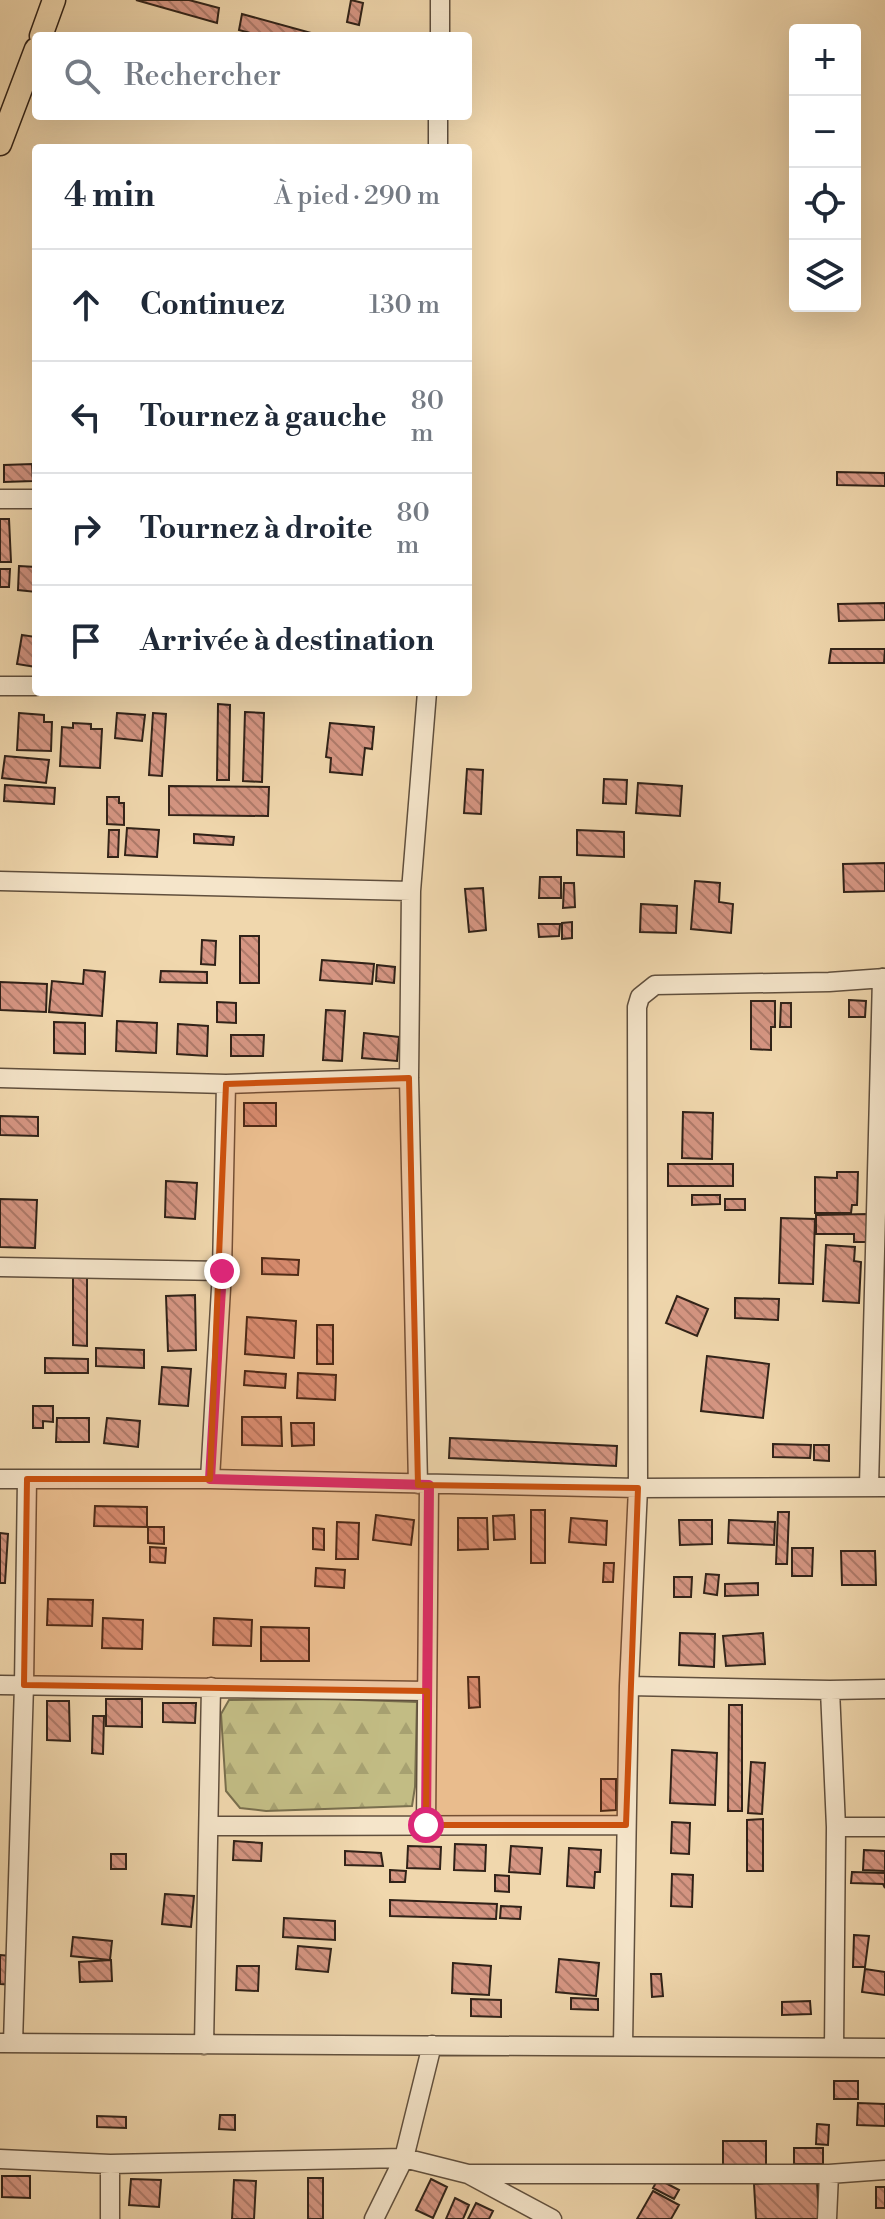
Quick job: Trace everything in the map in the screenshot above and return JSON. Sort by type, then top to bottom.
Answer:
[{"type":"main road","points":[[42,32],[54,0]]},
{"type":"main road","points":[[0,144],[32,60]]},
{"type":"street","points":[[440,0],[440,32]]},
{"type":"street","points":[[438,120],[438,144]]},
{"type":"street","points":[[0,499],[32,499]]},
{"type":"street","points":[[0,686],[32,686]]},
{"type":"street","points":[[426,1825],[424,1484],[409,1078],[411,891],[427,696]]},
{"type":"street","points":[[0,881],[411,891]]},
{"type":"street","points":[[0,1479],[210,1479],[638,1488],[877,1487],[884,978],[745,984],[671,983],[655,985],[640,997],[637,1007],[638,1488],[629,1686],[623,2045]]},
{"type":"street","points":[[0,1078],[226,1084],[409,1078]]},
{"type":"street","points":[[210,1479],[222,1271],[226,1084]]},
{"type":"street","points":[[0,1267],[222,1271]]},
{"type":"street","points":[[27,1479],[24,1685],[6,2043],[885,2048]]},
{"type":"street","points":[[0,1685],[427,1691]]},
{"type":"street","points":[[629,1686],[885,1689]]},
{"type":"street","points":[[204,2045],[211,1687]]},
{"type":"street","points":[[830,1690],[836,1827],[834,2048]]},
{"type":"street","points":[[210,1826],[626,1825]]},
{"type":"street","points":[[836,1827],[885,1827]]},
{"type":"street","points":[[374,2219],[404,2158],[432,2045]]},
{"type":"street","points":[[0,2159],[110,2164],[404,2158],[468,2174],[829,2174],[885,2170]]},
{"type":"street","points":[[110,2164],[110,2219]]},
{"type":"street","points":[[468,2174],[552,2219]]},
{"type":"street","points":[[827,2219],[829,2174]]},
{"type":"highlighted area","points":[[409,1078],[418,1485],[638,1488],[626,1825],[426,1825],[427,1691],[24,1685],[27,1479],[210,1479],[226,1084]]},
{"type":"green space","points":[[229,1700],[417,1702],[412,1806],[266,1811],[240,1808],[226,1791],[221,1714]]},
{"type":"building","points":[[136,0],[189,0],[219,8],[217,23]]},
{"type":"building","points":[[351,0],[363,3],[359,25],[347,22]]},
{"type":"building","points":[[242,14],[307,32],[247,32],[239,30]]},
{"type":"building","points":[[32,464],[32,481],[4,482],[4,465]]},
{"type":"building","points":[[837,472],[885,473],[885,486],[837,485]]},
{"type":"building","points":[[0,519],[9,519],[11,562],[0,562]]},
{"type":"building","points":[[19,566],[32,567],[32,592],[18,590]]},
{"type":"building","points":[[0,569],[10,569],[9,587],[0,587]]},
{"type":"building","points":[[885,603],[885,620],[839,621],[838,604]]},
{"type":"building","points":[[22,635],[32,636],[32,666],[17,664]]},
{"type":"building","points":[[831,649],[885,649],[884,663],[829,663]]},
{"type":"building","points":[[218,704],[230,705],[229,780],[217,780]]},
{"type":"building","points":[[245,712],[264,713],[262,782],[243,781]]},
{"type":"building","points":[[19,713],[44,715],[44,722],[52,722],[51,751],[17,750]]},
{"type":"building","points":[[117,713],[145,715],[142,741],[115,738]]},
{"type":"building","points":[[153,713],[166,714],[162,776],[149,775]]},
{"type":"building","points":[[73,723],[91,724],[91,729],[102,729],[100,768],[60,766],[62,727],[73,728]]},
{"type":"building","points":[[330,723],[374,727],[372,749],[365,748],[362,775],[330,772],[331,758],[326,757]]},
{"type":"building","points":[[5,756],[49,760],[46,783],[2,778]]},
{"type":"building","points":[[467,769],[483,770],[481,814],[464,813]]},
{"type":"building","points":[[604,779],[627,780],[626,804],[603,803]]},
{"type":"building","points":[[638,783],[682,786],[680,816],[636,813]]},
{"type":"building","points":[[5,785],[55,788],[54,804],[4,801]]},
{"type":"building","points":[[169,786],[269,787],[268,816],[169,815]]},
{"type":"building","points":[[107,797],[119,797],[119,803],[124,803],[124,825],[107,824]]},
{"type":"building","points":[[127,828],[159,830],[157,857],[125,855]]},
{"type":"building","points":[[109,830],[119,830],[118,857],[108,857]]},
{"type":"building","points":[[577,830],[624,832],[624,857],[577,855]]},
{"type":"building","points":[[194,834],[234,837],[233,845],[194,843]]},
{"type":"building","points":[[885,863],[885,891],[844,892],[843,864]]},
{"type":"building","points":[[540,877],[561,877],[561,898],[539,898]]},
{"type":"building","points":[[695,881],[720,883],[719,902],[733,904],[731,933],[691,929]]},
{"type":"building","points":[[564,883],[574,883],[575,907],[563,908]]},
{"type":"building","points":[[483,888],[486,930],[469,932],[465,889]]},
{"type":"building","points":[[641,904],[677,906],[676,933],[640,932]]},
{"type":"building","points":[[572,922],[572,938],[562,939],[562,923]]},
{"type":"building","points":[[538,924],[560,924],[559,936],[539,937]]},
{"type":"building","points":[[240,936],[259,936],[259,983],[240,983]]},
{"type":"building","points":[[202,940],[216,941],[215,965],[201,964]]},
{"type":"building","points":[[322,960],[374,964],[372,984],[320,980]]},
{"type":"building","points":[[377,965],[395,967],[394,983],[376,981]]},
{"type":"building","points":[[84,970],[105,972],[102,1016],[49,1012],[52,981],[83,984]]},
{"type":"building","points":[[161,971],[207,972],[207,983],[160,982]]},
{"type":"building","points":[[0,982],[47,984],[46,1012],[0,1010]]},
{"type":"building","points":[[849,1000],[866,1001],[865,1017],[849,1017]]},
{"type":"building","points":[[751,1001],[775,1001],[771,1050],[751,1049]]},
{"type":"building","points":[[217,1002],[236,1003],[236,1023],[217,1022]]},
{"type":"building","points":[[781,1003],[791,1003],[791,1027],[780,1027]]},
{"type":"building","points":[[326,1010],[345,1011],[342,1061],[323,1060]]},
{"type":"building","points":[[117,1021],[157,1023],[156,1053],[116,1051]]},
{"type":"building","points":[[54,1022],[85,1023],[85,1054],[54,1053]]},
{"type":"building","points":[[178,1024],[208,1026],[207,1056],[177,1054]]},
{"type":"building","points":[[364,1033],[399,1037],[397,1061],[362,1058]]},
{"type":"building","points":[[231,1035],[264,1035],[263,1056],[231,1056]]},
{"type":"building","points":[[244,1103],[276,1103],[276,1126],[244,1126]]},
{"type":"building","points":[[683,1112],[713,1113],[712,1159],[682,1158]]},
{"type":"building","points":[[0,1116],[38,1117],[38,1136],[0,1135]]},
{"type":"building","points":[[668,1164],[733,1164],[733,1186],[668,1186]]},
{"type":"building","points":[[837,1172],[858,1172],[857,1205],[852,1205],[851,1213],[815,1213],[815,1177],[837,1178]]},
{"type":"building","points":[[166,1181],[197,1183],[195,1219],[165,1217]]},
{"type":"building","points":[[692,1195],[720,1195],[720,1204],[692,1205]]},
{"type":"building","points":[[0,1199],[37,1200],[35,1248],[0,1247]]},
{"type":"building","points":[[725,1199],[745,1199],[745,1210],[725,1210]]},
{"type":"building","points":[[867,1214],[867,1242],[854,1242],[854,1234],[816,1234],[816,1215]]},
{"type":"building","points":[[781,1218],[815,1219],[813,1284],[779,1283]]},
{"type":"building","points":[[826,1245],[855,1247],[854,1261],[861,1262],[859,1303],[823,1301]]},
{"type":"building","points":[[262,1258],[299,1260],[298,1275],[262,1274]]},
{"type":"building","points":[[73,1272],[87,1272],[87,1346],[73,1345]]},
{"type":"building","points":[[195,1295],[196,1350],[168,1351],[166,1296]]},
{"type":"building","points":[[677,1296],[708,1309],[697,1336],[666,1323]]},
{"type":"building","points":[[735,1298],[779,1299],[778,1320],[735,1318]]},
{"type":"building","points":[[247,1317],[296,1321],[294,1358],[245,1354]]},
{"type":"building","points":[[317,1325],[333,1325],[333,1364],[317,1364]]},
{"type":"building","points":[[96,1348],[144,1350],[144,1368],[96,1366]]},
{"type":"building","points":[[707,1356],[769,1364],[763,1418],[701,1411]]},
{"type":"building","points":[[45,1358],[88,1359],[88,1373],[45,1373]]},
{"type":"building","points":[[162,1367],[191,1369],[188,1406],[159,1404]]},
{"type":"building","points":[[245,1371],[286,1374],[285,1388],[244,1385]]},
{"type":"building","points":[[298,1373],[336,1375],[335,1400],[297,1398]]},
{"type":"building","points":[[33,1406],[53,1406],[53,1422],[43,1421],[43,1428],[33,1428]]},
{"type":"building","points":[[242,1417],[281,1417],[282,1446],[242,1445]]},
{"type":"building","points":[[57,1418],[89,1418],[89,1442],[56,1442]]},
{"type":"building","points":[[107,1418],[140,1421],[138,1447],[104,1443]]},
{"type":"building","points":[[291,1423],[314,1423],[314,1445],[292,1446]]},
{"type":"building","points":[[450,1438],[617,1446],[616,1466],[449,1458]]},
{"type":"building","points":[[773,1444],[811,1445],[810,1458],[773,1457]]},
{"type":"building","points":[[814,1445],[829,1445],[829,1461],[814,1460]]},
{"type":"building","points":[[95,1506],[147,1507],[147,1527],[94,1526]]},
{"type":"building","points":[[531,1510],[545,1510],[545,1563],[531,1563]]},
{"type":"building","points":[[778,1512],[789,1512],[787,1564],[776,1564]]},
{"type":"building","points":[[376,1515],[414,1520],[411,1545],[373,1540]]},
{"type":"building","points":[[514,1515],[515,1539],[494,1540],[493,1516]]},
{"type":"building","points":[[458,1518],[487,1518],[488,1549],[458,1550]]},
{"type":"building","points":[[571,1518],[607,1521],[606,1545],[569,1542]]},
{"type":"building","points":[[679,1520],[712,1520],[712,1544],[680,1545]]},
{"type":"building","points":[[729,1520],[775,1522],[774,1545],[728,1543]]},
{"type":"building","points":[[337,1522],[359,1523],[358,1559],[336,1559]]},
{"type":"building","points":[[148,1527],[164,1527],[164,1544],[148,1543]]},
{"type":"building","points":[[313,1528],[324,1529],[324,1550],[313,1549]]},
{"type":"building","points":[[0,1533],[8,1534],[5,1583],[0,1583]]},
{"type":"building","points":[[150,1547],[166,1548],[165,1563],[150,1562]]},
{"type":"building","points":[[792,1548],[813,1548],[812,1576],[792,1576]]},
{"type":"building","points":[[841,1551],[875,1551],[876,1585],[842,1585]]},
{"type":"building","points":[[604,1563],[614,1563],[613,1582],[603,1582]]},
{"type":"building","points":[[316,1568],[345,1570],[344,1588],[315,1586]]},
{"type":"building","points":[[706,1574],[719,1575],[717,1595],[704,1593]]},
{"type":"building","points":[[674,1577],[692,1577],[691,1597],[674,1597]]},
{"type":"building","points":[[758,1583],[758,1595],[725,1596],[725,1584]]},
{"type":"building","points":[[48,1599],[93,1600],[92,1626],[47,1625]]},
{"type":"building","points":[[103,1618],[143,1620],[142,1649],[102,1648]]},
{"type":"building","points":[[214,1618],[252,1620],[251,1646],[213,1645]]},
{"type":"building","points":[[261,1627],[309,1628],[309,1661],[261,1661]]},
{"type":"building","points":[[680,1633],[715,1634],[714,1667],[679,1665]]},
{"type":"building","points":[[763,1633],[765,1664],[726,1666],[723,1636]]},
{"type":"building","points":[[468,1677],[479,1677],[480,1707],[469,1708]]},
{"type":"building","points":[[106,1699],[142,1699],[142,1727],[106,1726]]},
{"type":"building","points":[[47,1701],[69,1701],[70,1741],[47,1740]]},
{"type":"building","points":[[163,1703],[196,1703],[195,1723],[163,1722]]},
{"type":"building","points":[[729,1705],[742,1705],[742,1811],[728,1811]]},
{"type":"building","points":[[93,1716],[104,1716],[103,1754],[92,1753]]},
{"type":"building","points":[[672,1750],[717,1753],[715,1805],[670,1803]]},
{"type":"building","points":[[751,1762],[765,1763],[762,1814],[748,1813]]},
{"type":"building","points":[[601,1779],[616,1779],[616,1810],[601,1811]]},
{"type":"building","points":[[763,1819],[763,1871],[747,1871],[747,1820]]},
{"type":"building","points":[[672,1822],[690,1823],[689,1854],[671,1853]]},
{"type":"building","points":[[234,1841],[262,1843],[261,1861],[233,1860]]},
{"type":"building","points":[[455,1844],[486,1845],[485,1871],[454,1870]]},
{"type":"building","points":[[408,1846],[441,1847],[440,1869],[407,1868]]},
{"type":"building","points":[[511,1846],[542,1848],[540,1874],[509,1872]]},
{"type":"building","points":[[569,1848],[601,1850],[600,1872],[595,1872],[594,1888],[567,1886]]},
{"type":"building","points":[[864,1850],[885,1851],[885,1871],[863,1870]]},
{"type":"building","points":[[345,1851],[381,1853],[383,1866],[345,1865]]},
{"type":"building","points":[[111,1854],[126,1854],[126,1869],[111,1869]]},
{"type":"building","points":[[390,1870],[406,1871],[405,1882],[390,1882]]},
{"type":"building","points":[[852,1872],[885,1873],[885,1888],[883,1884],[851,1883]]},
{"type":"building","points":[[672,1874],[693,1875],[692,1907],[671,1906]]},
{"type":"building","points":[[495,1875],[509,1876],[509,1892],[495,1891]]},
{"type":"building","points":[[165,1894],[194,1896],[191,1927],[162,1924]]},
{"type":"building","points":[[390,1900],[497,1904],[496,1919],[390,1916]]},
{"type":"building","points":[[501,1906],[521,1907],[520,1919],[500,1918]]},
{"type":"building","points":[[284,1918],[335,1921],[335,1940],[283,1937]]},
{"type":"building","points":[[854,1935],[869,1936],[865,1967],[853,1967]]},
{"type":"building","points":[[73,1937],[112,1941],[110,1960],[71,1956]]},
{"type":"building","points":[[298,1946],[331,1949],[328,1972],[296,1969]]},
{"type":"building","points":[[0,1955],[11,1956],[13,1985],[0,1984]]},
{"type":"building","points":[[559,1959],[599,1963],[596,1996],[556,1992]]},
{"type":"building","points":[[111,1960],[112,1981],[80,1982],[79,1962]]},
{"type":"building","points":[[453,1963],[491,1966],[489,1995],[452,1993]]},
{"type":"building","points":[[237,1966],[259,1966],[258,1991],[236,1990]]},
{"type":"building","points":[[865,1969],[885,1972],[885,1995],[862,1992]]},
{"type":"building","points":[[651,1974],[661,1974],[663,1996],[652,1997]]},
{"type":"building","points":[[571,1998],[598,1999],[598,2010],[571,2009]]},
{"type":"building","points":[[471,1999],[501,2000],[501,2017],[471,2016]]},
{"type":"building","points":[[810,2001],[811,2014],[782,2015],[782,2002]]},
{"type":"building","points":[[834,2081],[858,2081],[858,2099],[834,2099]]},
{"type":"building","points":[[858,2103],[885,2104],[885,2126],[857,2125]]},
{"type":"building","points":[[220,2115],[235,2115],[235,2130],[219,2129]]},
{"type":"building","points":[[97,2116],[126,2117],[126,2128],[97,2127]]},
{"type":"building","points":[[817,2124],[829,2125],[828,2145],[816,2144]]},
{"type":"building","points":[[723,2141],[766,2141],[766,2169],[723,2169]]},
{"type":"building","points":[[794,2148],[823,2148],[823,2164],[794,2164]]},
{"type":"building","points":[[2,2176],[30,2176],[30,2198],[2,2197]]},
{"type":"building","points":[[308,2178],[323,2178],[323,2219],[308,2219]]},
{"type":"building","points":[[131,2179],[161,2180],[159,2207],[129,2205]]},
{"type":"building","points":[[431,2179],[447,2187],[433,2218],[416,2210]]},
{"type":"building","points":[[658,2179],[679,2190],[674,2199],[653,2188]]},
{"type":"building","points":[[234,2180],[256,2181],[254,2219],[232,2219]]},
{"type":"building","points":[[817,2181],[819,2219],[756,2219],[754,2184]]},
{"type":"building","points":[[876,2187],[885,2187],[885,2208],[876,2208]]},
{"type":"building","points":[[653,2191],[679,2205],[671,2219],[637,2219]]},
{"type":"building","points":[[455,2198],[469,2205],[463,2219],[446,2219]]},
{"type":"building","points":[[476,2203],[493,2211],[489,2219],[468,2219]]},
{"type":"route","points":[[222,1271],[210,1479],[429,1485],[426,1825]]}]
